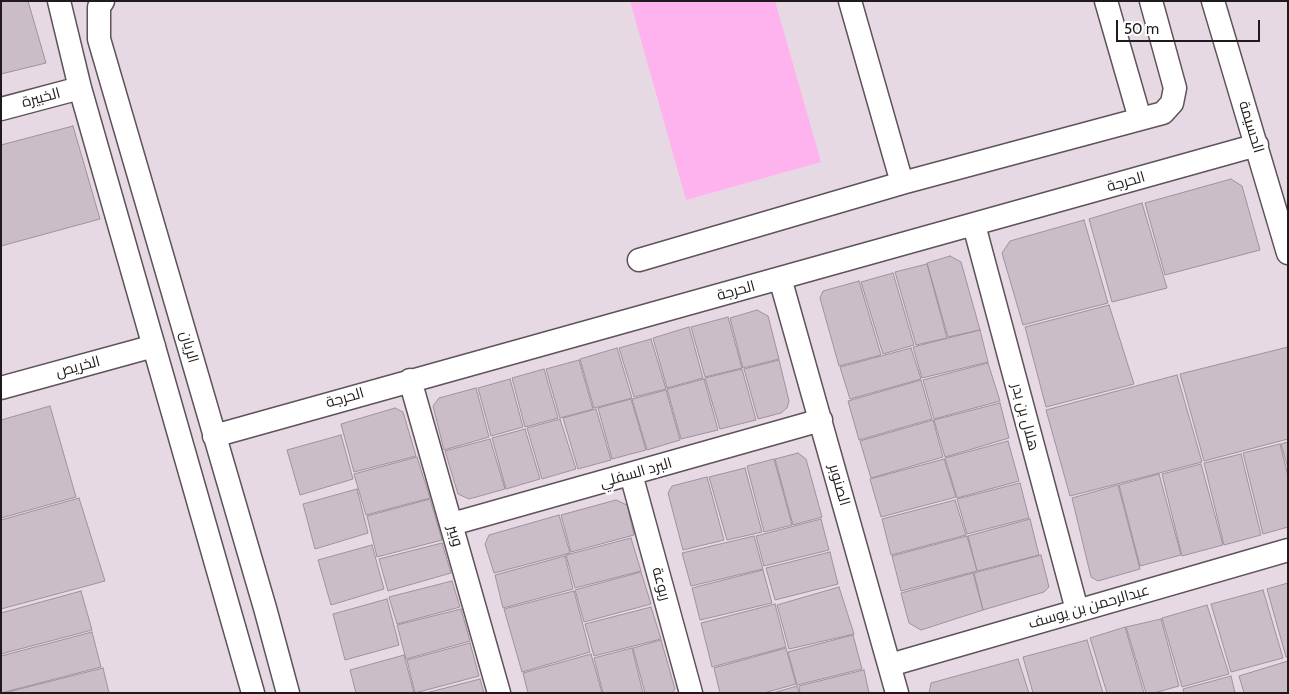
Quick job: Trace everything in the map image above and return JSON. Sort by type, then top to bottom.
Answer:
[{"type":"street","points":[[59,1],[80,88],[253,693]]},
{"type":"street","name":"الريان","points":[[103,1],[98,7],[99,39],[265,608],[288,693]]},
{"type":"street","points":[[850,1],[902,183]]},
{"type":"street","points":[[1106,1],[1140,119]]},
{"type":"street","points":[[639,260],[902,183],[1163,113],[1172,103],[1175,88],[1151,1]]},
{"type":"street","name":"الحسيمة","points":[[1214,1],[1288,253]]},
{"type":"street","name":"الخبيرة","points":[[1,109],[80,88]]},
{"type":"street","name":"الحرجة","points":[[214,436],[1257,145]]},
{"type":"street","name":"هلال بن بدر","points":[[974,225],[1077,610]]},
{"type":"street","name":"الصنوبر","points":[[780,278],[897,693]]},
{"type":"street","name":"الخريص","points":[[1,388],[154,346]]},
{"type":"street","name":"وبير","points":[[410,380],[499,693]]},
{"type":"street","name":"البرد السفلي","points":[[452,524],[821,420]]},
{"type":"street","name":"ربوعة","points":[[631,474],[691,693]]},
{"type":"street","name":"عبدالرحمن بن يوسف","points":[[890,665],[1288,550]]},
{"type":"street","points":[[231,616],[265,608]]},
{"type":"shaded area","points":[[630,1],[775,1],[821,162],[686,200]]},
{"type":"building","points":[[1,1],[28,1],[46,63],[1,74]]},
{"type":"building","points":[[73,126],[100,219],[1,246],[1,145]]},
{"type":"building","points":[[1231,179],[1242,186],[1260,250],[1165,275],[1145,203]]},
{"type":"building","points":[[1142,203],[1167,288],[1112,302],[1089,219]]},
{"type":"building","points":[[1084,220],[1108,303],[1023,325],[1002,253],[1010,241]]},
{"type":"building","points":[[950,256],[961,262],[980,330],[948,337],[927,263]]},
{"type":"building","points":[[927,264],[947,338],[916,345],[895,272]]},
{"type":"building","points":[[893,273],[914,345],[883,354],[861,282]]},
{"type":"building","points":[[859,281],[881,355],[839,366],[820,298],[823,291]]},
{"type":"building","points":[[1109,305],[1134,384],[1046,407],[1025,327]]},
{"type":"building","points":[[757,310],[768,316],[779,359],[743,368],[730,318]]},
{"type":"building","points":[[728,317],[742,368],[705,377],[691,327]]},
{"type":"building","points":[[689,327],[703,378],[667,388],[653,338]]},
{"type":"building","points":[[980,330],[988,362],[922,378],[913,347]]},
{"type":"building","points":[[651,339],[666,389],[634,397],[619,348]]},
{"type":"building","points":[[1288,347],[1288,439],[1204,461],[1180,374]]},
{"type":"building","points":[[617,348],[632,398],[594,408],[580,359]]},
{"type":"building","points":[[911,348],[921,379],[850,399],[840,367]]},
{"type":"building","points":[[579,360],[593,409],[560,418],[546,369]]},
{"type":"building","points":[[779,360],[789,401],[787,408],[781,413],[758,419],[744,369]]},
{"type":"building","points":[[988,363],[1000,401],[934,419],[923,380]]},
{"type":"building","points":[[544,369],[558,418],[525,427],[512,378]]},
{"type":"building","points":[[742,369],[756,420],[720,429],[705,378]]},
{"type":"building","points":[[1177,375],[1202,462],[1070,496],[1046,410]]},
{"type":"building","points":[[510,379],[523,427],[491,436],[478,388]]},
{"type":"building","points":[[704,379],[718,430],[681,439],[667,389]]},
{"type":"building","points":[[921,380],[932,419],[859,440],[848,401]]},
{"type":"building","points":[[476,388],[489,437],[444,450],[433,406],[439,398]]},
{"type":"building","points":[[666,390],[680,440],[647,450],[632,399]]},
{"type":"building","points":[[631,399],[646,450],[612,459],[598,408]]},
{"type":"building","points":[[1000,403],[1009,438],[945,457],[934,420]]},
{"type":"building","points":[[50,406],[76,497],[1,518],[1,420]]},
{"type":"building","points":[[395,408],[403,412],[416,456],[354,472],[341,424]]},
{"type":"building","points":[[596,409],[611,460],[578,469],[563,418]]},
{"type":"building","points":[[560,419],[576,469],[542,479],[527,428]]},
{"type":"building","points":[[933,420],[943,457],[871,478],[860,441]]},
{"type":"building","points":[[525,429],[540,479],[506,489],[492,438]]},
{"type":"building","points":[[341,435],[353,479],[300,495],[287,450]]},
{"type":"building","points":[[490,439],[505,489],[469,499],[458,494],[445,451]]},
{"type":"building","points":[[1008,441],[1019,481],[957,498],[945,458]]},
{"type":"building","points":[[1288,442],[1288,468],[1281,444]]},
{"type":"building","points":[[1280,444],[1288,476],[1288,527],[1263,534],[1243,453]]},
{"type":"building","points":[[798,453],[806,459],[822,517],[793,525],[775,459]]},
{"type":"building","points":[[1241,454],[1261,535],[1224,545],[1204,463]]},
{"type":"building","points":[[417,457],[430,498],[366,515],[354,474]]},
{"type":"building","points":[[774,459],[792,525],[764,532],[747,466]]},
{"type":"building","points":[[944,459],[956,497],[881,517],[870,479]]},
{"type":"building","points":[[1201,464],[1223,545],[1182,556],[1162,474]]},
{"type":"building","points":[[745,468],[762,532],[727,540],[709,477]]},
{"type":"building","points":[[1159,474],[1181,555],[1140,566],[1119,485]]},
{"type":"building","points":[[707,477],[724,540],[683,550],[668,493],[672,486]]},
{"type":"building","points":[[1020,483],[1029,518],[967,534],[957,499]]},
{"type":"building","points":[[1118,485],[1140,569],[1098,581],[1091,577],[1072,498]]},
{"type":"building","points":[[357,489],[368,533],[315,549],[303,504]]},
{"type":"building","points":[[79,498],[105,581],[1,609],[1,520]]},
{"type":"building","points":[[430,499],[442,540],[377,557],[367,516]]},
{"type":"building","points":[[616,500],[627,505],[634,535],[571,552],[561,515]]},
{"type":"building","points":[[955,500],[966,535],[891,555],[882,519]]},
{"type":"building","points":[[559,515],[570,553],[494,573],[485,544],[489,535]]},
{"type":"building","points":[[821,519],[829,550],[764,566],[756,536]]},
{"type":"building","points":[[1030,519],[1039,555],[977,571],[968,536]]},
{"type":"building","points":[[754,536],[763,569],[691,586],[682,553]]},
{"type":"building","points":[[967,536],[977,571],[901,591],[892,556]]},
{"type":"building","points":[[631,538],[641,571],[575,588],[566,555]]},
{"type":"building","points":[[442,543],[451,573],[388,591],[379,559]]},
{"type":"building","points":[[372,545],[384,589],[331,605],[318,560]]},
{"type":"building","points":[[830,552],[838,584],[775,600],[766,568]]},
{"type":"building","points":[[1041,555],[1049,587],[1044,592],[983,610],[974,573]]},
{"type":"building","points":[[565,556],[573,589],[503,608],[495,575]]},
{"type":"building","points":[[763,570],[772,603],[700,620],[692,588]]},
{"type":"building","points":[[641,572],[651,604],[584,622],[575,590]]},
{"type":"building","points":[[973,573],[983,610],[921,630],[909,623],[901,593]]},
{"type":"building","points":[[452,581],[460,607],[397,624],[389,597]]},
{"type":"building","points":[[1288,583],[1288,657],[1286,657],[1267,589]]},
{"type":"building","points":[[839,587],[854,634],[789,649],[777,605]]},
{"type":"building","points":[[1263,590],[1283,658],[1231,672],[1211,604]]},
{"type":"building","points":[[81,591],[92,630],[1,654],[1,613]]},
{"type":"building","points":[[574,591],[590,652],[522,672],[504,609]]},
{"type":"building","points":[[387,599],[399,645],[345,660],[333,614]]},
{"type":"building","points":[[775,604],[786,647],[712,667],[701,623]]},
{"type":"building","points":[[1207,605],[1229,674],[1182,687],[1162,618]]},
{"type":"building","points":[[651,607],[661,639],[594,656],[585,624]]},
{"type":"building","points":[[461,609],[470,641],[406,659],[397,625]]},
{"type":"building","points":[[1161,619],[1179,686],[1154,693],[1146,693],[1126,627]]},
{"type":"building","points":[[1125,627],[1144,693],[1107,693],[1090,638]]},
{"type":"building","points":[[92,632],[101,667],[1,693],[1,656]]},
{"type":"building","points":[[853,635],[862,669],[797,685],[788,652]]},
{"type":"building","points":[[661,640],[675,689],[672,693],[645,693],[633,648]]},
{"type":"building","points":[[1087,640],[1103,693],[1033,693],[1023,657]]},
{"type":"building","points":[[470,643],[479,676],[415,693],[407,660]]},
{"type":"building","points":[[632,648],[643,693],[603,693],[594,658]]},
{"type":"building","points":[[786,648],[796,684],[764,693],[720,693],[714,668]]},
{"type":"building","points":[[591,654],[602,693],[528,693],[523,673]]},
{"type":"building","points":[[404,655],[414,693],[356,693],[350,670]]},
{"type":"building","points":[[1018,659],[1029,693],[929,693],[931,683]]},
{"type":"building","points":[[1288,661],[1288,693],[1244,693],[1239,676]]},
{"type":"building","points":[[103,668],[109,693],[4,693]]},
{"type":"building","points":[[864,670],[869,693],[800,693],[799,686]]},
{"type":"building","points":[[1231,676],[1235,693],[1184,693],[1183,689]]},
{"type":"building","points":[[480,679],[484,693],[426,693]]},
{"type":"building","points":[[797,686],[799,693],[773,693]]}]
